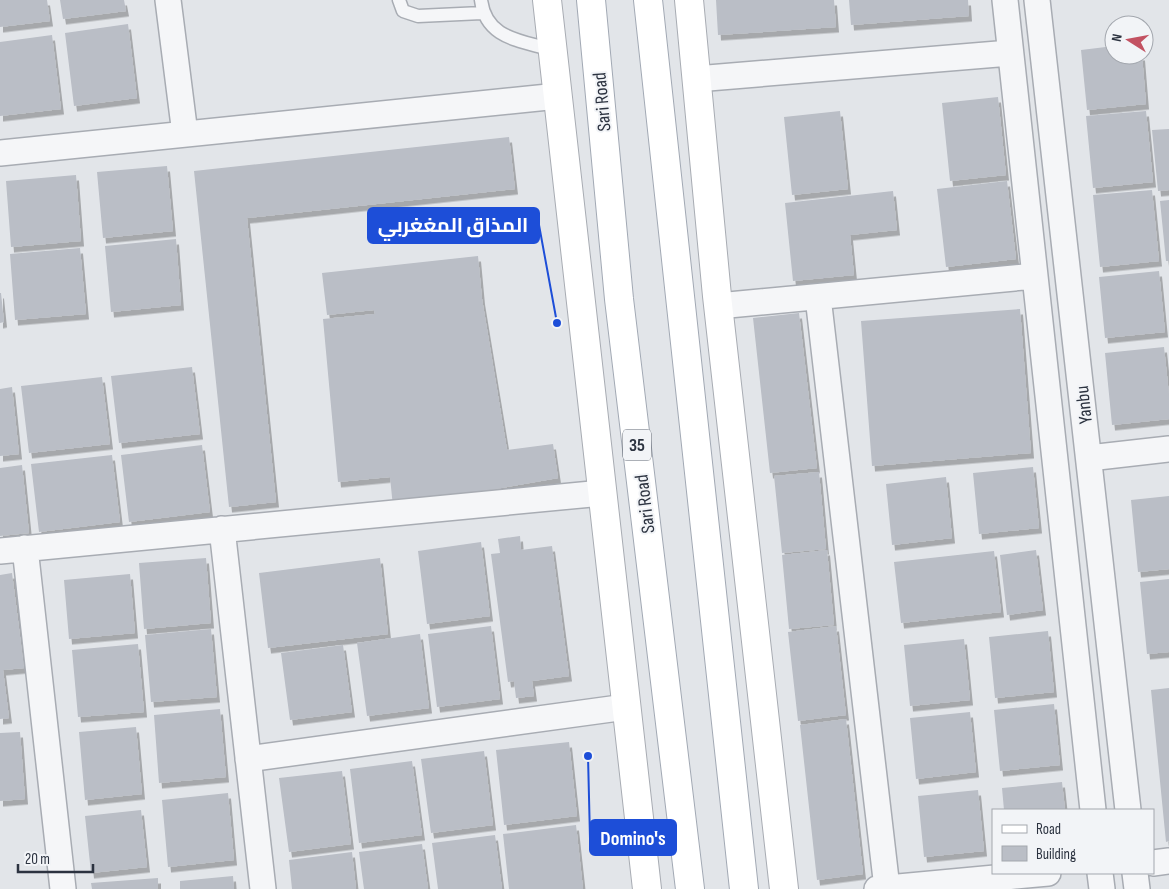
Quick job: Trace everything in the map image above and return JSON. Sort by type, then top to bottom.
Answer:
[{"type":"main road","points":[[547,0],[646,889]]},
{"type":"main road","name":"Sari Road","points":[[591,0],[619,299],[690,889]]},
{"type":"main road","points":[[648,0],[744,889]]},
{"type":"main road","points":[[689,0],[718,306],[784,889]]},
{"type":"street","points":[[168,0],[185,134]]},
{"type":"street","name":"Yanbu","points":[[1005,0],[1093,809]]},
{"type":"street","name":"Yanbu","points":[[1037,0],[1128,809]]},
{"type":"street","points":[[696,80],[1010,53]]},
{"type":"street","points":[[0,153],[558,96]]},
{"type":"street","points":[[718,306],[1035,276]]},
{"type":"street","points":[[818,297],[882,888],[946,886],[1040,874]]},
{"type":"street","points":[[1089,458],[1169,450]]},
{"type":"street","points":[[0,550],[602,493]]},
{"type":"street","points":[[222,529],[263,889]]},
{"type":"street","points":[[25,548],[63,889]]},
{"type":"street","points":[[248,759],[626,707]]},
{"type":"street","points":[[1154,863],[1169,861]]},
{"type":"street","points":[[1100,874],[1102,889]]},
{"type":"street","points":[[1135,874],[1137,889]]},
{"type":"lane","points":[[399,0],[403,11],[418,16],[481,6],[494,29],[501,34],[552,50]]},
{"type":"building","points":[[0,0],[47,0],[50,21],[0,27]]},
{"type":"building","points":[[60,0],[124,0],[126,11],[63,19]]},
{"type":"building","points":[[716,0],[834,0],[836,27],[718,35]]},
{"type":"building","points":[[849,0],[968,0],[969,16],[851,25]]},
{"type":"building","points":[[128,24],[137,98],[74,106],[65,33]]},
{"type":"building","points":[[52,35],[61,109],[0,116],[0,42]]},
{"type":"building","points":[[1104,47],[1104,65],[1143,65],[1146,104],[1087,110],[1081,50]]},
{"type":"building","points":[[998,97],[1006,175],[950,181],[942,103]]},
{"type":"building","points":[[840,111],[848,189],[792,195],[784,117]]},
{"type":"building","points":[[1146,111],[1153,182],[1093,188],[1086,116]]},
{"type":"building","points":[[1169,129],[1169,190],[1158,191],[1152,130]]},
{"type":"building","points":[[509,137],[515,189],[247,218],[276,502],[229,507],[194,171]]},
{"type":"building","points":[[167,166],[173,231],[103,238],[97,172]]},
{"type":"building","points":[[76,175],[81,241],[11,247],[6,181]]},
{"type":"building","points":[[1007,181],[1016,259],[946,267],[937,189]]},
{"type":"building","points":[[1152,190],[1159,261],[1100,267],[1093,195]]},
{"type":"building","points":[[893,191],[897,230],[850,235],[854,275],[793,281],[785,203]]},
{"type":"building","points":[[1169,200],[1169,261],[1166,261],[1160,201]]},
{"type":"building","points":[[176,239],[181,305],[111,312],[105,246]]},
{"type":"building","points":[[80,248],[86,314],[15,320],[10,254]]},
{"type":"building","points":[[478,256],[482,299],[507,450],[553,444],[558,478],[393,507],[390,477],[338,482],[323,319],[375,314],[374,310],[327,315],[322,273]]},
{"type":"building","points":[[1159,271],[1165,332],[1105,338],[1099,277]]},
{"type":"building","points":[[0,293],[4,322],[0,323]]},
{"type":"building","points":[[1020,309],[1031,453],[872,466],[861,321]]},
{"type":"building","points":[[799,313],[817,468],[770,473],[753,318]]},
{"type":"building","points":[[1164,347],[1169,395],[1169,419],[1112,425],[1105,353]]},
{"type":"building","points":[[192,367],[200,434],[119,443],[111,376]]},
{"type":"building","points":[[102,377],[110,444],[29,453],[21,386]]},
{"type":"building","points":[[12,387],[19,454],[0,456],[0,389]]},
{"type":"building","points":[[202,445],[210,512],[129,522],[121,455]]},
{"type":"building","points":[[112,455],[120,522],[39,532],[31,464]]},
{"type":"building","points":[[22,465],[29,533],[0,536],[0,468]]},
{"type":"building","points":[[1033,467],[1039,528],[979,534],[973,473]]},
{"type":"building","points":[[819,472],[826,549],[782,553],[774,476]]},
{"type":"building","points":[[946,477],[952,538],[892,545],[886,484]]},
{"type":"building","points":[[1169,496],[1169,569],[1138,572],[1131,500]]},
{"type":"building","points":[[520,536],[521,550],[552,546],[569,676],[532,681],[534,696],[516,698],[514,681],[508,682],[491,554],[500,553],[498,539]]},
{"type":"building","points":[[481,542],[490,616],[427,624],[418,551]]},
{"type":"building","points":[[827,550],[834,625],[789,629],[782,555]]},
{"type":"building","points":[[1036,550],[1043,610],[1007,615],[1000,555]]},
{"type":"building","points":[[994,551],[1001,612],[901,623],[894,562]]},
{"type":"building","points":[[206,558],[211,623],[144,629],[139,563]]},
{"type":"building","points":[[380,558],[388,634],[268,648],[259,573]]},
{"type":"building","points":[[12,573],[24,668],[3,670],[9,718],[0,719],[0,575]]},
{"type":"building","points":[[130,574],[135,633],[69,639],[64,580]]},
{"type":"building","points":[[1169,579],[1169,652],[1147,654],[1140,582]]},
{"type":"building","points":[[491,626],[500,699],[437,707],[428,634]]},
{"type":"building","points":[[836,626],[846,715],[798,721],[788,632]]},
{"type":"building","points":[[211,629],[217,697],[151,702],[145,635]]},
{"type":"building","points":[[1048,631],[1054,692],[995,698],[989,637]]},
{"type":"building","points":[[420,634],[429,708],[367,716],[357,643]]},
{"type":"building","points":[[964,639],[970,700],[910,706],[904,645]]},
{"type":"building","points":[[138,644],[144,712],[78,717],[72,650]]},
{"type":"building","points":[[343,645],[352,712],[290,720],[281,653]]},
{"type":"building","points":[[1169,688],[1169,841],[1166,842],[1151,690]]},
{"type":"building","points":[[1054,704],[1060,765],[1000,771],[994,710]]},
{"type":"building","points":[[220,709],[226,777],[159,783],[154,715]]},
{"type":"building","points":[[970,712],[976,772],[916,779],[910,718]]},
{"type":"building","points":[[846,719],[863,874],[817,880],[800,725]]},
{"type":"building","points":[[136,727],[142,794],[85,800],[79,732]]},
{"type":"building","points":[[20,732],[25,799],[0,801],[0,733]]},
{"type":"building","points":[[569,742],[577,816],[504,825],[496,750]]},
{"type":"building","points":[[484,751],[493,825],[431,833],[421,759]]},
{"type":"building","points":[[412,761],[422,835],[359,843],[350,769]]},
{"type":"building","points":[[342,771],[351,844],[289,852],[279,778]]},
{"type":"building","points":[[1062,782],[1065,809],[1004,809],[1002,788]]},
{"type":"building","points":[[978,790],[984,851],[924,857],[918,796]]},
{"type":"building","points":[[228,793],[234,860],[168,867],[162,800]]},
{"type":"building","points":[[141,810],[147,867],[91,873],[85,816]]},
{"type":"building","points":[[576,825],[583,889],[509,889],[503,834]]},
{"type":"building","points":[[495,835],[502,889],[438,889],[432,843]]},
{"type":"building","points":[[422,844],[428,889],[364,889],[359,852]]},
{"type":"building","points":[[352,852],[356,889],[292,889],[289,860]]},
{"type":"building","points":[[233,876],[234,889],[180,889],[180,881]]},
{"type":"building","points":[[158,878],[158,889],[92,889],[91,883]]},
{"type":"place","name":"المذاق المغغربي","points":[[557,323]]},
{"type":"place","name":"Domino's","points":[[588,756]]}]
